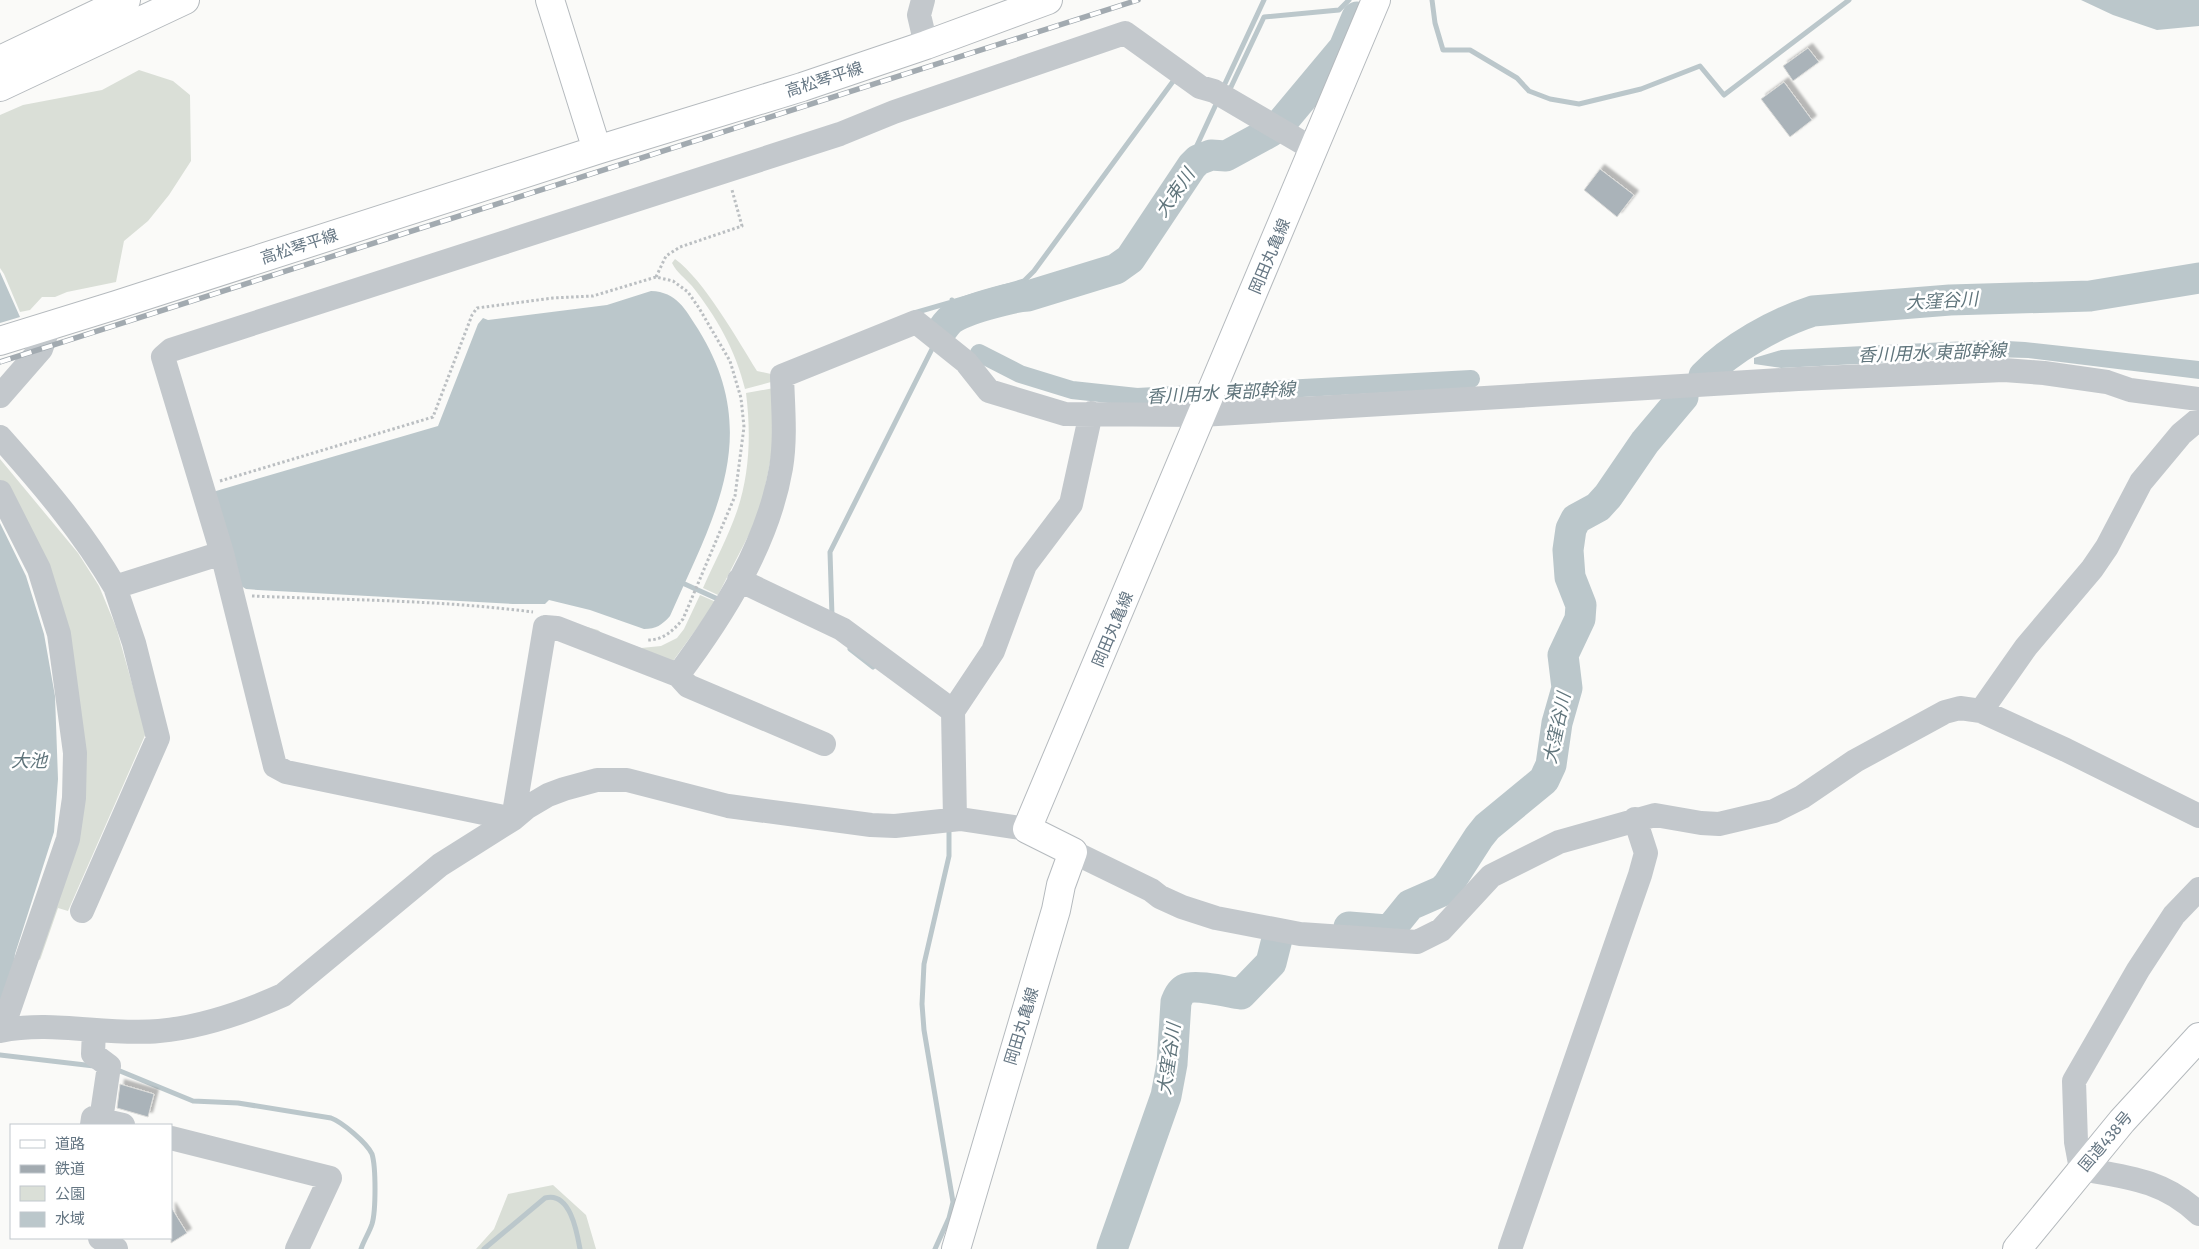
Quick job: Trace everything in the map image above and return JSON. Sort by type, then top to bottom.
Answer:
[{"type":"main road","points":[[0,60],[126,0]]},
{"type":"main road","points":[[0,87],[185,0]]},
{"type":"main road","points":[[550,0],[597,150]]},
{"type":"main road","name":"高松琴平線","points":[[0,341],[45,337],[597,150],[802,87],[926,45],[1048,0]]},
{"type":"main road","name":"岡田丸亀線","points":[[1027,829],[1376,0]]},
{"type":"main road","points":[[1027,829],[1073,852]]},
{"type":"main road","name":"岡田丸亀線","points":[[956,1249],[1056,910],[1061,885],[1073,852]]},
{"type":"main road","name":"国道438号","points":[[2017,1249],[2122,1121],[2199,1038]]},
{"type":"street","points":[[924,0],[919,15],[926,45]]},
{"type":"street","points":[[513,819],[286,772],[276,766],[222,554],[163,357],[171,350],[840,134],[894,112],[1125,34],[1200,87],[1220,94],[1314,149]]},
{"type":"street","points":[[678,675],[723,611],[740,580],[770,515],[781,468],[784,433],[782,376],[916,322],[966,362],[989,391],[1066,414],[1208,400],[2004,370],[2098,381],[2130,390],[2199,399]]},
{"type":"street","points":[[0,376],[45,337]]},
{"type":"street","points":[[0,396],[45,337]]},
{"type":"street","points":[[950,820],[953,711],[993,650],[1025,565],[1071,504],[1091,413]]},
{"type":"street","points":[[1981,711],[2026,647],[2092,569],[2107,547],[2141,482],[2181,434],[2199,419]]},
{"type":"street","points":[[0,437],[65,512],[100,561],[115,587],[134,643],[158,738],[82,911]]},
{"type":"street","points":[[0,492],[39,569],[56,625],[67,685],[75,753],[74,798],[68,839],[1,1030],[23,1026],[158,1031],[191,1026],[257,1006],[283,995],[440,865],[548,795],[564,789],[611,778],[627,780],[728,806],[871,825],[895,826],[950,820],[1027,829]]},
{"type":"street","points":[[115,587],[222,554]]},
{"type":"street","points":[[740,580],[836,627],[953,711]]},
{"type":"street","points":[[513,819],[545,627],[557,628],[678,675],[688,686],[824,744]]},
{"type":"street","points":[[1073,852],[1151,890],[1160,897],[1182,907],[1216,918],[1300,934],[1417,942],[1441,930],[1491,876],[1504,867],[1559,842],[1635,819],[1655,815],[1701,823],[1719,824],[1774,811],[1802,797],[1855,761],[1945,712],[1960,708],[1981,711],[2066,750],[2199,816]]},
{"type":"street","points":[[1510,1249],[1640,875],[1646,853],[1635,819]]},
{"type":"street","points":[[2199,889],[2174,914],[2138,970],[2074,1081],[2076,1142],[2081,1169],[2138,1179],[2158,1185],[2190,1205],[2199,1214]]},
{"type":"street","points":[[94,1030],[93,1054],[109,1066],[105,1123]]},
{"type":"street","points":[[172,1138],[330,1178],[297,1249]]},
{"type":"street","points":[[101,1239],[116,1249]]},
{"type":"path","points":[[656,277],[666,256],[680,247],[742,226],[726,170]]},
{"type":"path","points":[[202,486],[433,417],[472,315],[477,308],[553,298],[592,296],[656,277],[674,280],[688,292],[730,361],[741,398],[744,427],[735,496],[683,619],[672,632],[656,640],[640,640]]},
{"type":"path","points":[[233,596],[392,601],[537,612]]},
{"type":"green space","points":[[139,70],[173,81],[190,95],[191,161],[169,195],[148,221],[124,241],[116,282],[67,292],[55,297],[42,297],[30,310],[20,312],[0,268],[0,115],[23,105],[102,90]]},
{"type":"green space","points":[[675,259],[708,295],[757,371],[771,374],[771,382],[745,389],[736,361],[724,334],[701,297],[674,267],[672,263]]},
{"type":"green space","points":[[774,388],[774,442],[760,513],[718,595],[703,588],[737,511],[745,482],[749,437],[746,393]]},
{"type":"green space","points":[[0,459],[78,553],[99,586],[116,627],[146,733],[68,911],[58,908],[40,960],[33,956],[63,866],[75,714],[0,486]]},
{"type":"green space","points":[[700,595],[716,602],[673,661],[543,618],[543,615],[598,630],[604,635],[641,648],[661,646],[677,638],[684,629]]},
{"type":"green space","points":[[553,1185],[586,1215],[596,1249],[476,1249],[494,1229],[508,1194]]},
{"type":"water","points":[[2081,0],[2199,0],[2199,26],[2157,30],[2113,15]]},
{"type":"water","points":[[0,272],[20,317],[0,323]]},
{"type":"water","points":[[651,291],[660,292],[674,298],[684,308],[698,329],[718,368],[728,404],[730,440],[725,475],[716,509],[670,616],[661,624],[644,629],[590,610],[549,600],[545,604],[513,604],[258,590],[246,589],[238,584],[213,496],[216,491],[438,426],[478,324],[483,318],[488,320],[607,305]]},
{"type":"water","points":[[1989,340],[2025,342],[2199,361],[2199,379],[2028,358],[1990,357],[1781,368],[1754,364],[1754,358],[1781,350]]},
{"type":"water","name":"大池","points":[[0,523],[26,576],[44,634],[55,696],[58,779],[54,832],[15,954],[13,976],[0,1005]]},
{"type":"building","points":[[1808,48],[1819,62],[1793,81],[1783,66]]},
{"type":"building","points":[[1784,82],[1812,120],[1790,137],[1761,99]]},
{"type":"building","points":[[1600,169],[1634,195],[1617,217],[1584,190]]},
{"type":"building","points":[[120,1084],[154,1094],[148,1117],[117,1108]]},
{"type":"building","points":[[172,1209],[187,1233],[171,1243],[172,1239]]},
{"type":"waterway","points":[[1222,90],[1264,0]]},
{"type":"waterway","points":[[1227,89],[1231,87],[1264,17],[1339,10],[1349,0]]},
{"type":"waterway","points":[[1432,0],[1435,23],[1443,50],[1470,50],[1517,78],[1529,91],[1550,99],[1579,104],[1641,89],[1700,66],[1724,95],[1849,0]]},
{"type":"waterway","name":"大束川","points":[[942,330],[950,320],[965,312],[999,301],[1028,296],[1116,269],[1130,259],[1192,166],[1198,160],[1211,155],[1226,156],[1270,132],[1283,121],[1344,48],[1357,17]]},
{"type":"waterway","points":[[914,313],[1024,281],[1034,271],[1174,80],[1177,82]]},
{"type":"waterway","points":[[1013,297],[1083,275],[1123,258],[1192,156],[1218,100]]},
{"type":"waterway","name":"大窪谷川","points":[[1704,376],[1727,356],[1769,329],[1813,311],[1950,300],[2090,296],[2199,278]]},
{"type":"waterway","points":[[952,300],[957,316]]},
{"type":"waterway","points":[[832,616],[830,552],[934,345]]},
{"type":"waterway","name":"香川用水 東部幹線","points":[[979,353],[1020,374],[1072,390],[1137,397],[1471,379]]},
{"type":"waterway","name":"大窪谷川","points":[[1349,927],[1387,930],[1393,926],[1410,905],[1442,891],[1487,827],[1544,780],[1551,765],[1557,723],[1567,688],[1563,655],[1580,619],[1581,605],[1570,577],[1568,550],[1571,529],[1576,519],[1598,507],[1608,496],[1645,442],[1683,397]]},
{"type":"waterway","points":[[678,581],[720,600]]},
{"type":"waterway","points":[[850,649],[873,667]]},
{"type":"waterway","points":[[935,1249],[949,1218],[953,1202],[924,1030],[922,1004],[924,964],[949,856],[949,826]]},
{"type":"waterway","name":"大窪谷川","points":[[1112,1249],[1166,1096],[1172,1064],[1178,996],[1185,989],[1196,987],[1241,994],[1271,963],[1277,939]]},
{"type":"waterway","points":[[0,1055],[94,1066]]},
{"type":"waterway","points":[[120,1071],[193,1101],[238,1103],[331,1118],[347,1128],[369,1149],[373,1160],[375,1189],[373,1218],[361,1249]]},
{"type":"waterway","points":[[484,1249],[545,1198],[554,1197],[561,1201],[571,1214],[580,1249]]},
{"type":"railway","points":[[0,362],[1138,0]]}]
